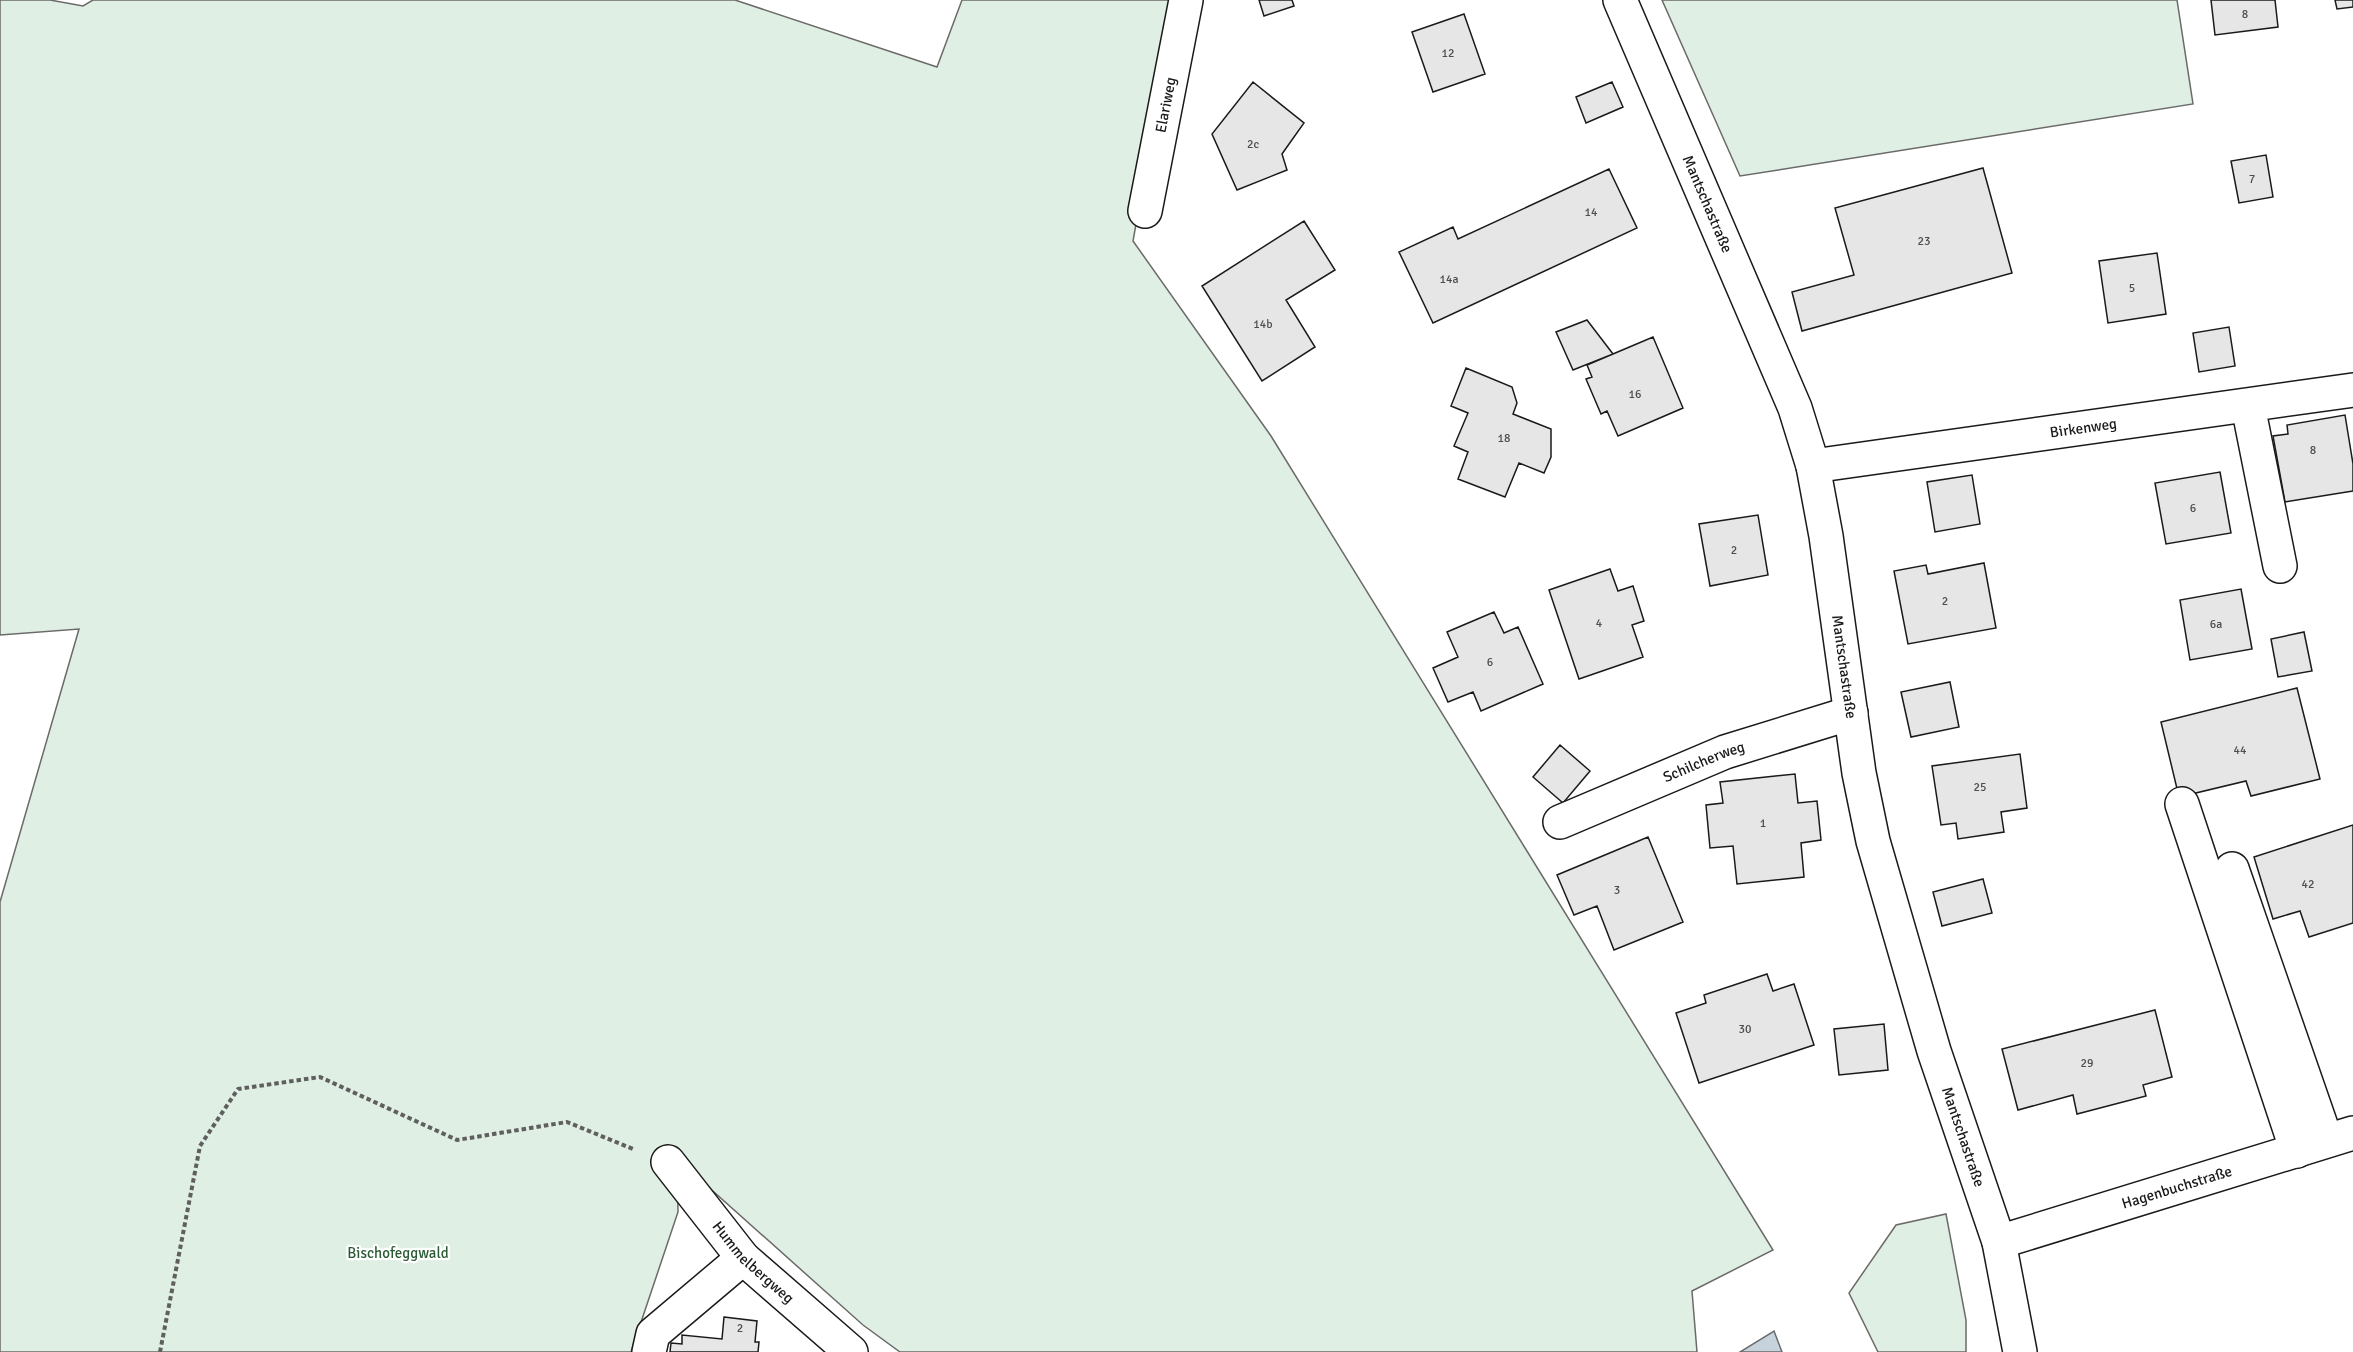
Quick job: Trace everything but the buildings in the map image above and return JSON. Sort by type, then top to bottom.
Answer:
[{"type":"street","name":"Elariweg","points":[[1145,211],[1186,0]]},
{"type":"street","name":"Mantschastraße","points":[[1620,0],[1795,408],[1813,466],[1826,536],[1859,773],[1873,841],[1934,1051],[1999,1242],[2020,1352]]},
{"type":"street","name":"Birkenweg","points":[[1813,466],[2353,390]]},
{"type":"street","points":[[2248,406],[2280,566]]},
{"type":"street","name":"Schilcherweg","points":[[1560,822],[1725,752],[1851,713]]},
{"type":"street","points":[[2182,804],[2325,1142]]},
{"type":"street","points":[[2232,869],[2325,1142]]},
{"type":"street","name":"Hagenbuchstraße","points":[[1999,1242],[2325,1142]]},
{"type":"street","name":"Hummelbergweg","points":[[668,1162],[743,1258],[852,1352]]},
{"type":"street","points":[[649,1352],[653,1334],[743,1258]]},
{"type":"path","points":[[160,1352],[200,1146],[238,1089],[320,1077],[457,1140],[567,1122],[668,1162]]},
{"type":"green space","name":"Bischofeggwald","points":[[0,0],[50,0],[83,6],[93,0],[735,0],[937,67],[962,0],[1176,0],[1133,241],[1271,436],[1773,1250],[1692,1291],[1697,1352],[900,1352],[863,1325],[677,1159],[678,1212],[631,1352],[0,1352],[0,902],[79,629],[0,635]]},
{"type":"green space","points":[[1662,0],[2177,0],[2193,104],[1740,176]]},
{"type":"green space","points":[[1946,1214],[1966,1320],[1966,1352],[1878,1352],[1849,1293],[1896,1225]]},
{"type":"shaded area","points":[[1774,1331],[1782,1352],[1740,1352]]}]
